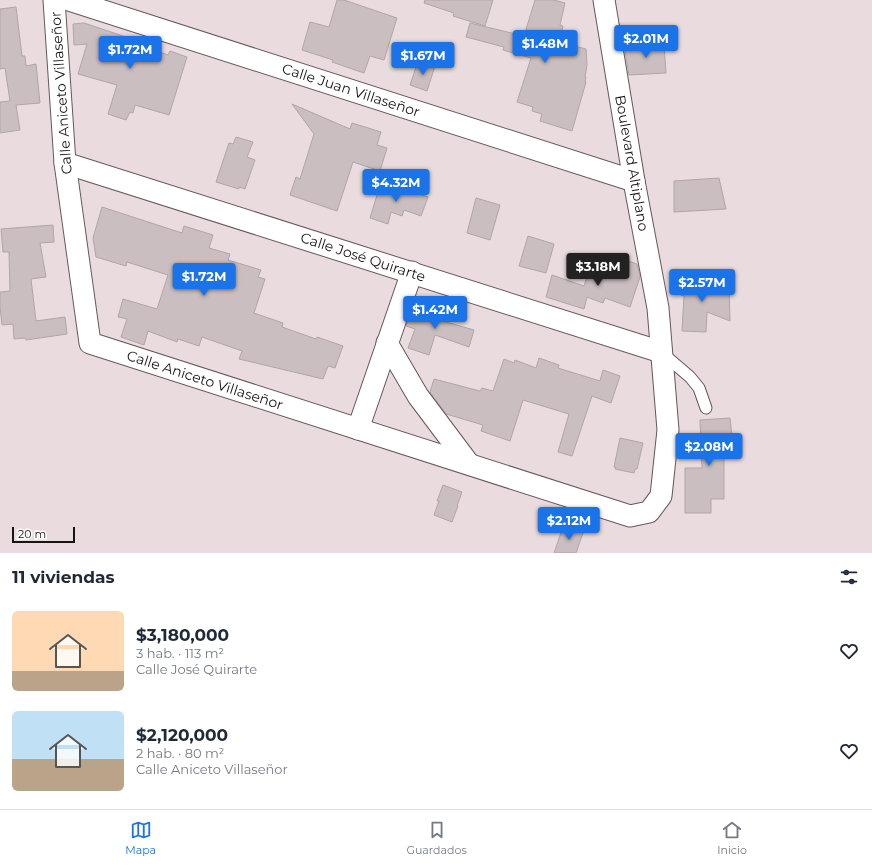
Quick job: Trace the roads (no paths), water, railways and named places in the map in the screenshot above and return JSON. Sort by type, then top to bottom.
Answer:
[{"type":"street","name":"Calle Aniceto Villaseñor","points":[[54,0],[65,163],[90,343],[630,516],[649,512]]},
{"type":"street","name":"Calle Juan Villaseñor","points":[[69,0],[634,181]]},
{"type":"street","name":"Boulevard Altiplano","points":[[604,0],[634,181],[658,308],[668,430],[661,496],[649,512]]},
{"type":"street","name":"Calle José Quirarte","points":[[65,163],[661,352]]},
{"type":"street","points":[[358,429],[412,272]]},
{"type":"street","points":[[387,343],[418,396],[469,464]]},
{"type":"lane","points":[[661,352],[699,388],[706,408]]}]
